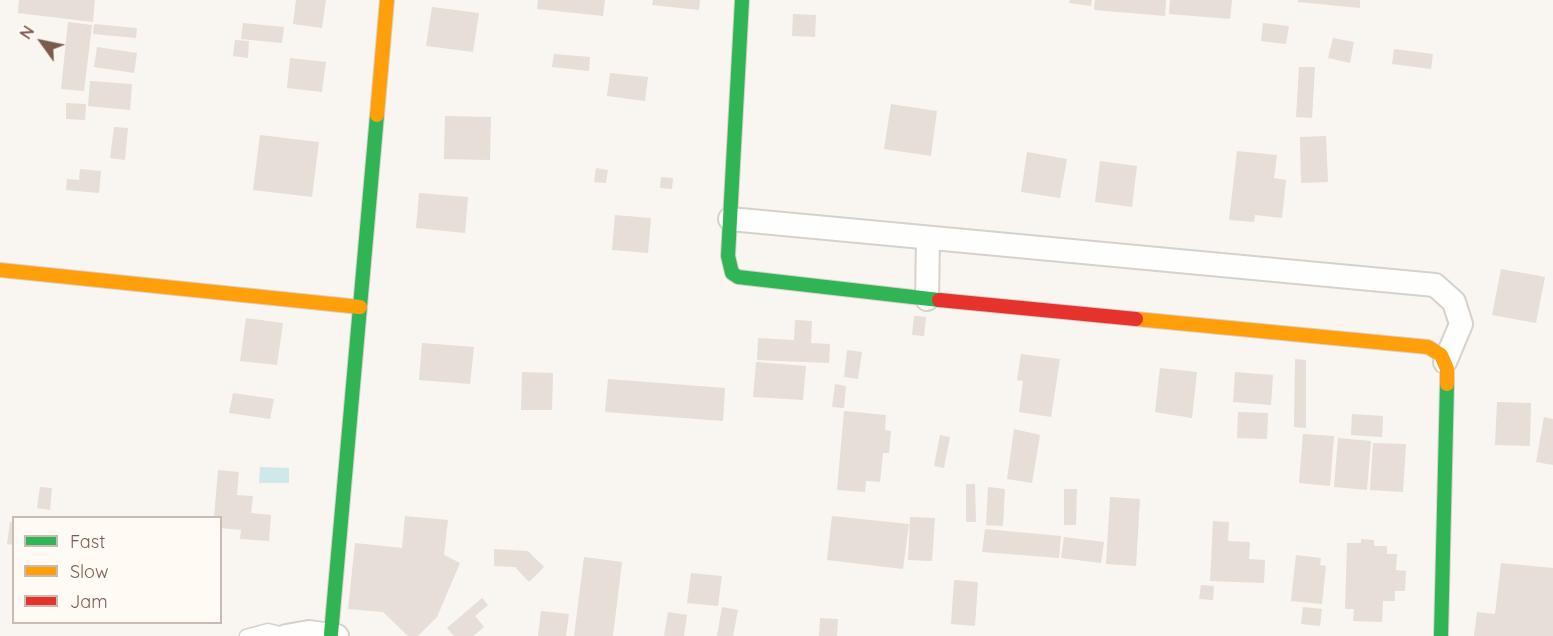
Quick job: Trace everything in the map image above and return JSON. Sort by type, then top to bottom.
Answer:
[{"type":"street","points":[[287,636],[309,632],[334,635],[387,0]]},
{"type":"street","points":[[742,0],[728,256],[732,273],[738,277],[927,299],[1428,347],[1442,355],[1448,369],[1441,636]]},
{"type":"street","points":[[730,219],[1435,285],[1454,302],[1461,324],[1445,362]]},
{"type":"street","points":[[927,299],[928,239]]},
{"type":"street","points":[[0,270],[360,307]]},
{"type":"lane","points":[[246,636],[268,630],[287,636]]},
{"type":"water","points":[[260,467],[289,468],[289,483],[259,483]]},
{"type":"building","points":[[19,0],[95,0],[93,22],[18,13]]},
{"type":"building","points":[[296,0],[326,0],[322,28],[293,24]]},
{"type":"building","points":[[538,0],[605,0],[603,16],[537,9]]},
{"type":"building","points":[[653,0],[700,0],[699,10],[652,5]]},
{"type":"building","points":[[1070,0],[1092,0],[1091,6],[1069,3]]},
{"type":"building","points":[[1095,0],[1166,0],[1165,16],[1094,10]]},
{"type":"building","points":[[1170,0],[1232,0],[1230,19],[1169,14]]},
{"type":"building","points":[[1298,0],[1360,0],[1360,8],[1298,2]]},
{"type":"building","points":[[432,7],[479,13],[473,52],[426,46]]},
{"type":"building","points":[[793,14],[816,15],[815,37],[792,36]]},
{"type":"building","points":[[68,22],[92,25],[84,91],[61,89]]},
{"type":"building","points":[[243,23],[284,27],[282,43],[241,39]]},
{"type":"building","points":[[1263,23],[1289,26],[1286,44],[1261,41]]},
{"type":"building","points":[[94,24],[137,28],[136,38],[93,34]]},
{"type":"building","points":[[1333,38],[1354,42],[1350,63],[1328,58]]},
{"type":"building","points":[[235,40],[249,41],[248,58],[233,56]]},
{"type":"building","points":[[97,47],[137,53],[134,73],[94,67]]},
{"type":"building","points":[[1394,49],[1433,54],[1431,69],[1392,64]]},
{"type":"building","points":[[554,54],[590,57],[589,71],[552,67]]},
{"type":"building","points":[[290,58],[326,62],[322,92],[287,88]]},
{"type":"building","points":[[1299,67],[1315,67],[1312,118],[1296,117]]},
{"type":"building","points":[[610,73],[648,77],[645,101],[607,96]]},
{"type":"building","points":[[90,81],[132,84],[130,110],[88,106]]},
{"type":"building","points":[[66,103],[86,104],[85,120],[66,119]]},
{"type":"building","points":[[891,104],[937,111],[931,156],[884,149]]},
{"type":"building","points":[[445,116],[491,117],[490,160],[444,159]]},
{"type":"building","points":[[114,127],[128,128],[125,160],[110,158]]},
{"type":"building","points":[[260,135],[319,142],[312,197],[253,190]]},
{"type":"building","points":[[1326,136],[1328,182],[1301,183],[1300,137]]},
{"type":"building","points":[[1237,151],[1277,155],[1274,178],[1286,180],[1282,218],[1255,215],[1254,222],[1229,220]]},
{"type":"building","points":[[1027,152],[1067,159],[1060,198],[1021,192]]},
{"type":"building","points":[[1100,161],[1137,166],[1132,207],[1095,202]]},
{"type":"building","points":[[596,168],[608,170],[606,183],[594,182]]},
{"type":"building","points":[[80,169],[101,171],[99,193],[66,190],[67,179],[79,180]]},
{"type":"building","points":[[661,177],[673,178],[672,189],[660,188]]},
{"type":"building","points":[[419,193],[468,197],[465,233],[416,228]]},
{"type":"building","points":[[615,215],[651,218],[648,253],[612,250]]},
{"type":"building","points":[[1501,269],[1545,277],[1536,323],[1492,315]]},
{"type":"building","points":[[914,316],[926,317],[924,336],[912,335]]},
{"type":"building","points":[[246,318],[283,323],[277,365],[240,361]]},
{"type":"building","points":[[795,320],[812,321],[811,343],[830,344],[829,363],[757,360],[758,338],[794,340]]},
{"type":"building","points":[[422,343],[474,347],[470,384],[419,380]]},
{"type":"building","points":[[847,350],[862,352],[858,379],[844,377]]},
{"type":"building","points":[[1021,354],[1060,359],[1051,417],[1019,412],[1023,381],[1017,380]]},
{"type":"building","points":[[1295,359],[1306,360],[1306,428],[1294,427]]},
{"type":"building","points":[[756,362],[806,366],[803,400],[753,397]]},
{"type":"building","points":[[1160,368],[1197,372],[1192,418],[1155,412]]},
{"type":"building","points":[[522,372],[553,373],[552,410],[521,410]]},
{"type":"building","points":[[1235,372],[1273,375],[1271,405],[1233,402]]},
{"type":"building","points":[[608,379],[725,388],[723,421],[605,412]]},
{"type":"building","points":[[835,384],[846,386],[844,408],[832,407]]},
{"type":"building","points":[[233,393],[274,399],[270,419],[229,413]]},
{"type":"building","points":[[1497,402],[1531,403],[1530,446],[1495,445]]},
{"type":"building","points":[[844,411],[886,415],[885,430],[891,431],[889,453],[883,453],[880,482],[866,481],[865,492],[837,490]]},
{"type":"building","points":[[1238,412],[1268,413],[1267,439],[1237,438]]},
{"type":"building","points":[[1352,414],[1383,416],[1382,437],[1351,435]]},
{"type":"building","points":[[1544,417],[1553,419],[1553,465],[1536,462]]},
{"type":"building","points":[[1014,429],[1040,435],[1032,483],[1007,479]]},
{"type":"building","points":[[1303,434],[1334,436],[1330,486],[1299,483]]},
{"type":"building","points":[[940,435],[950,437],[944,468],[934,466]]},
{"type":"building","points":[[1338,438],[1371,441],[1367,490],[1334,487]]},
{"type":"building","points":[[1373,443],[1406,444],[1403,492],[1370,490]]},
{"type":"building","points":[[218,470],[239,472],[237,495],[253,496],[251,513],[271,515],[269,541],[240,539],[241,530],[222,528],[222,516],[214,516]]},
{"type":"building","points":[[966,484],[975,484],[976,522],[966,522]]},
{"type":"building","points":[[40,487],[52,488],[50,510],[37,508]]},
{"type":"building","points":[[988,487],[1005,489],[1003,526],[986,525]]},
{"type":"building","points":[[1064,489],[1077,489],[1076,525],[1064,525]]},
{"type":"building","points":[[1110,497],[1140,499],[1136,566],[1106,564]]},
{"type":"building","points":[[405,516],[448,520],[444,555],[460,563],[437,617],[418,636],[408,636],[383,612],[348,609],[355,543],[402,548]]},
{"type":"building","points":[[832,516],[909,524],[903,569],[827,560]]},
{"type":"building","points":[[910,517],[935,518],[932,561],[908,560]]},
{"type":"building","points":[[1213,521],[1229,522],[1228,541],[1250,542],[1249,559],[1265,560],[1264,583],[1210,581]]},
{"type":"building","points":[[10,522],[12,522],[12,545],[7,544]]},
{"type":"building","points":[[985,529],[1061,536],[1059,558],[982,552]]},
{"type":"building","points":[[1064,537],[1104,542],[1101,563],[1061,558]]},
{"type":"building","points":[[1361,539],[1374,540],[1374,546],[1387,546],[1387,554],[1397,554],[1396,570],[1406,571],[1405,591],[1395,591],[1395,601],[1383,601],[1382,622],[1353,621],[1354,609],[1345,609],[1347,543],[1361,543]]},
{"type":"building","points":[[494,549],[528,551],[544,567],[529,582],[515,567],[494,566]]},
{"type":"building","points":[[1296,555],[1321,558],[1320,565],[1326,566],[1322,604],[1291,601]]},
{"type":"building","points":[[584,557],[622,562],[613,636],[574,636]]},
{"type":"building","points":[[1501,563],[1553,568],[1553,636],[1474,636],[1477,612],[1495,614]]},
{"type":"building","points":[[691,573],[722,576],[718,606],[687,603]]},
{"type":"building","points":[[954,580],[978,582],[975,626],[951,624]]},
{"type":"building","points":[[1201,585],[1214,586],[1213,600],[1199,599]]},
{"type":"building","points":[[482,598],[488,605],[475,616],[484,627],[473,636],[454,636],[447,628]]},
{"type":"building","points":[[722,607],[738,610],[733,636],[717,636]]},
{"type":"building","points":[[1303,607],[1322,609],[1320,626],[1301,624]]},
{"type":"building","points":[[541,611],[569,614],[566,636],[538,636]]},
{"type":"building","points":[[668,612],[687,615],[684,636],[664,636]]},
{"type":"building","points":[[820,618],[838,619],[837,636],[819,636]]},
{"type":"traffic: fast","points":[[742,0],[728,256],[732,273],[738,277],[939,300]]},
{"type":"traffic: fast","points":[[331,634],[377,115]]},
{"type":"traffic: fast","points":[[1441,636],[1447,384]]},
{"type":"traffic: slow","points":[[377,115],[387,0]]},
{"type":"traffic: slow","points":[[0,270],[360,307]]},
{"type":"traffic: slow","points":[[1136,319],[1428,347],[1441,355],[1447,369],[1447,384]]},
{"type":"traffic: jam","points":[[939,300],[1136,319]]}]
